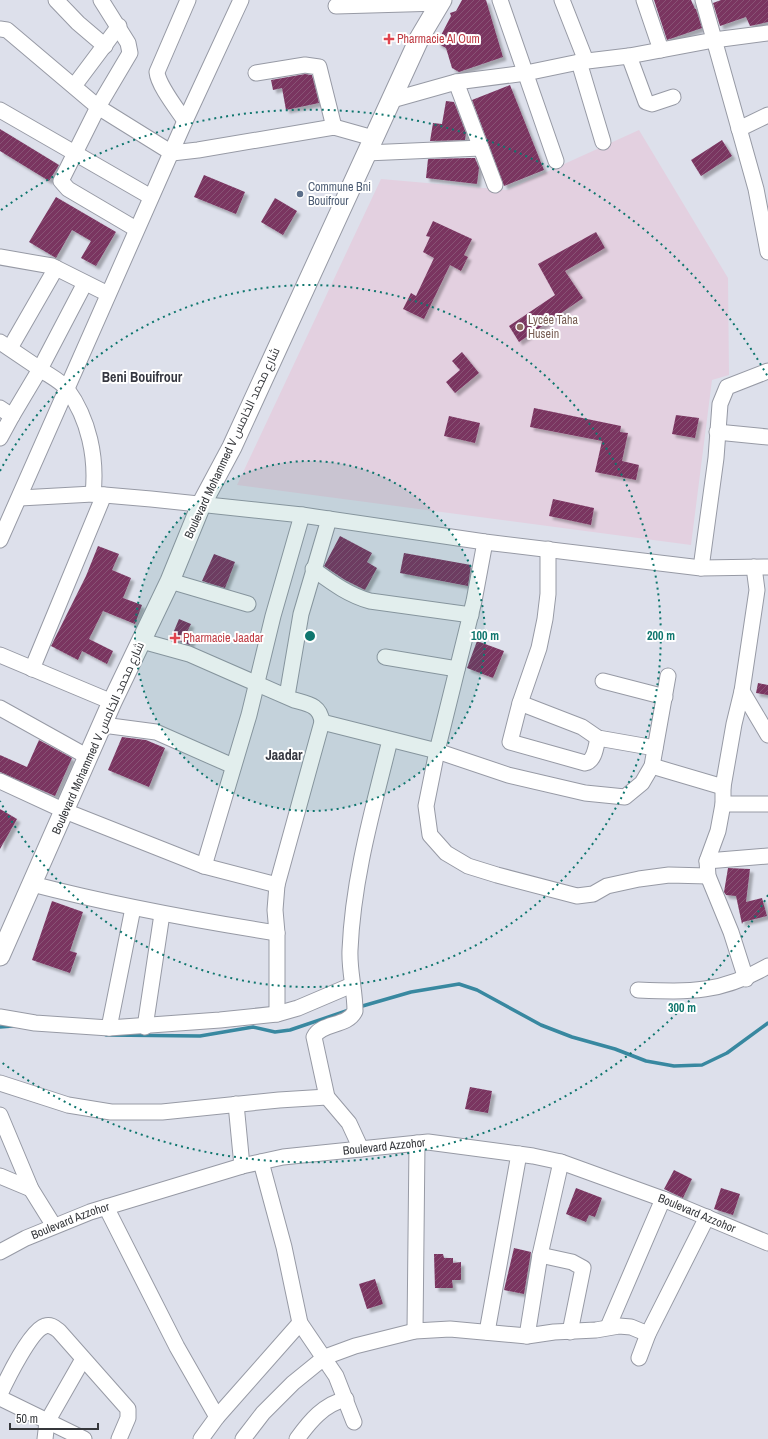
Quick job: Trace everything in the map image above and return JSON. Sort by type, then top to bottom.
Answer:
[{"type":"main road","name":"Boulevard Mohammed V شارع محمد الخامس","points":[[0,956],[65,812],[112,702],[170,581],[201,505],[232,447],[420,38],[441,1]]},
{"type":"street","points":[[56,0],[78,23],[104,46]]},
{"type":"street","points":[[101,0],[119,26],[128,43],[130,53],[98,107],[61,180],[64,185],[136,229]]},
{"type":"street","points":[[185,120],[166,93],[157,72],[188,0]]},
{"type":"street","points":[[1,531],[20,498],[66,388],[136,229],[241,0]]},
{"type":"street","points":[[500,0],[556,161]]},
{"type":"street","points":[[562,0],[582,62],[603,142]]},
{"type":"street","points":[[644,0],[660,50]]},
{"type":"street","points":[[703,0],[756,189],[767,244]]},
{"type":"street","points":[[336,6],[441,1]]},
{"type":"street","points":[[74,86],[119,26]]},
{"type":"street","points":[[0,29],[7,30],[98,107],[172,153],[334,127],[370,146],[481,148]]},
{"type":"street","points":[[392,100],[456,82],[526,73],[714,40],[768,33]]},
{"type":"street","points":[[629,56],[646,102],[652,104],[673,97]]},
{"type":"street","points":[[256,73],[305,65],[319,67],[334,127]]},
{"type":"street","points":[[456,82],[495,185]]},
{"type":"street","points":[[0,110],[151,198]]},
{"type":"street","points":[[739,129],[768,115]]},
{"type":"street","points":[[0,257],[39,263],[56,268],[108,294]]},
{"type":"street","points":[[32,669],[98,495],[91,445],[87,430],[66,388],[5,345],[56,268]]},
{"type":"street","points":[[0,438],[6,412],[40,369],[86,283]]},
{"type":"street","points":[[701,568],[716,458],[720,404],[727,387],[768,371]]},
{"type":"street","points":[[718,432],[768,437]]},
{"type":"street","points":[[20,498],[98,495],[302,515],[485,542],[548,548],[701,568],[761,567],[763,592],[723,787],[723,804],[718,831],[707,861],[708,876],[731,932],[746,979]]},
{"type":"street","points":[[204,866],[249,715],[302,515]]},
{"type":"street","points":[[287,696],[301,614],[313,569],[329,519]]},
{"type":"street","points":[[485,542],[471,615],[437,751],[426,806],[430,834],[446,853],[468,866],[578,896],[593,894],[607,886],[639,879],[669,875],[708,876]]},
{"type":"street","points":[[548,548],[548,594],[545,619],[539,648],[520,703],[510,742],[585,763],[592,757],[598,738]]},
{"type":"street","points":[[313,569],[345,592],[370,601],[471,615]]},
{"type":"street","points":[[170,581],[248,604]]},
{"type":"street","points":[[142,641],[189,654],[287,696],[315,706],[320,712],[322,722],[277,886],[275,910],[277,932],[277,1014]]},
{"type":"street","points":[[0,655],[112,702]]},
{"type":"street","points":[[385,657],[457,669]]},
{"type":"street","points":[[322,722],[437,751],[516,777],[585,793],[625,796],[642,783],[652,766],[668,676]]},
{"type":"street","points":[[603,681],[665,697]]},
{"type":"street","points":[[742,691],[768,735]]},
{"type":"street","points":[[520,703],[582,727],[598,738],[655,748]]},
{"type":"street","points":[[0,708],[88,757]]},
{"type":"street","points":[[103,725],[156,732],[233,766]]},
{"type":"street","points":[[361,1149],[349,1122],[327,1097],[314,1037],[320,1031],[352,1016],[355,1007],[352,988],[350,951],[352,916],[357,878],[390,740]]},
{"type":"street","points":[[652,766],[723,787]]},
{"type":"street","points":[[0,781],[65,812],[204,866],[277,886]]},
{"type":"street","points":[[723,804],[768,804]]},
{"type":"street","points":[[707,861],[768,856]]},
{"type":"street","points":[[32,884],[93,900],[162,914],[277,932]]},
{"type":"street","points":[[109,1028],[133,908]]},
{"type":"street","points":[[145,1027],[162,914]]},
{"type":"street","points":[[638,990],[687,991],[712,989],[746,979],[768,966]]},
{"type":"street","points":[[0,1017],[35,1022],[109,1028],[145,1027],[277,1014],[313,1003],[352,988]]},
{"type":"street","points":[[0,1083],[68,1105],[106,1112],[162,1112],[236,1104],[327,1097]]},
{"type":"street","points":[[236,1104],[242,1166]]},
{"type":"street","points":[[0,1115],[31,1189],[54,1226]]},
{"type":"street","name":"Boulevard Azzohor","points":[[0,1252],[26,1238],[54,1226],[106,1208],[242,1166],[283,1157],[417,1143],[441,1142],[561,1162],[663,1199],[768,1243]]},
{"type":"street","points":[[415,1331],[417,1143]]},
{"type":"street","points":[[488,1332],[519,1154]]},
{"type":"street","points":[[261,1162],[284,1247],[300,1323],[325,1357],[336,1376],[354,1422]]},
{"type":"street","points":[[527,1336],[540,1255],[561,1162]]},
{"type":"street","points":[[0,1176],[31,1189]]},
{"type":"street","points":[[608,1327],[663,1199]]},
{"type":"street","points":[[106,1208],[177,1347],[217,1417]]},
{"type":"street","points":[[639,1358],[648,1334],[706,1217]]},
{"type":"street","points":[[540,1255],[572,1262],[582,1268],[570,1332]]},
{"type":"street","points":[[201,1439],[217,1417],[300,1323]]},
{"type":"street","points":[[0,1394],[30,1339],[40,1328],[47,1325],[59,1331],[83,1360],[128,1409],[128,1418],[119,1439]]},
{"type":"street","points":[[243,1439],[263,1413],[293,1383],[325,1357],[355,1346],[415,1331],[450,1329],[527,1336],[596,1330],[608,1327],[631,1327],[648,1334]]},
{"type":"street","points":[[46,1439],[47,1422],[83,1360]]},
{"type":"street","points":[[0,1398],[84,1439]]},
{"type":"street","points":[[297,1439],[316,1416],[329,1405],[346,1399]]},
{"type":"shaded area","name":"Lycée Taha Husein","points":[[639,130],[728,278],[729,375],[712,380],[691,545],[237,485],[381,179],[507,190]]},
{"type":"building","points":[[462,0],[486,0],[503,57],[459,72],[452,68],[446,48],[437,43],[451,16],[450,13],[456,11]]},
{"type":"building","points":[[654,0],[691,0],[696,9],[702,28],[667,40]]},
{"type":"building","points":[[721,0],[768,0],[768,22],[750,26],[746,17],[720,26],[713,3]]},
{"type":"building","points":[[305,74],[312,75],[319,103],[286,110],[282,88],[273,90],[271,80]]},
{"type":"building","points":[[510,85],[544,170],[504,186],[472,100]]},
{"type":"building","points":[[446,101],[454,102],[466,133],[465,140],[430,141],[433,123],[442,124]]},
{"type":"building","points":[[0,129],[59,165],[49,181],[0,151]]},
{"type":"building","points":[[722,140],[732,156],[701,176],[691,160]]},
{"type":"building","points":[[475,158],[479,168],[477,184],[426,178],[428,159]]},
{"type":"building","points":[[204,175],[245,192],[236,214],[194,197]]},
{"type":"building","points":[[56,197],[116,232],[96,266],[81,258],[91,241],[72,230],[56,258],[29,242]]},
{"type":"building","points":[[275,198],[297,211],[283,235],[261,222]]},
{"type":"building","points":[[433,221],[472,239],[464,255],[468,257],[461,271],[450,265],[424,319],[403,309],[411,293],[416,296],[434,258],[423,252],[430,237],[426,236]]},
{"type":"building","points":[[596,232],[605,248],[565,271],[583,298],[519,342],[509,326],[555,295],[538,264]]},
{"type":"building","points":[[462,352],[479,373],[455,393],[446,382],[460,370],[452,361]]},
{"type":"building","points":[[534,408],[621,426],[620,432],[628,433],[622,461],[639,465],[636,480],[595,472],[602,441],[530,427]]},
{"type":"building","points":[[676,415],[699,418],[695,438],[672,434]]},
{"type":"building","points":[[449,416],[480,423],[475,443],[444,436]]},
{"type":"building","points":[[553,499],[594,508],[591,525],[549,516]]},
{"type":"building","points":[[340,536],[372,553],[367,562],[377,568],[365,590],[345,580],[324,566]]},
{"type":"building","points":[[98,546],[119,554],[112,570],[131,578],[123,598],[142,605],[135,624],[103,611],[89,639],[113,651],[107,664],[82,651],[78,660],[51,646],[86,576]]},
{"type":"building","points":[[404,553],[471,565],[468,586],[400,573]]},
{"type":"building","points":[[214,554],[235,562],[225,588],[202,581]]},
{"type":"building","points":[[179,619],[191,624],[186,634],[193,637],[190,645],[171,638]]},
{"type":"building","points":[[477,641],[504,651],[493,678],[467,668]]},
{"type":"building","points":[[758,683],[768,685],[768,695],[756,693]]},
{"type":"building","points":[[122,737],[146,740],[165,748],[149,787],[108,770]]},
{"type":"building","points":[[39,740],[72,758],[55,796],[0,772],[0,755],[27,767]]},
{"type":"building","points":[[0,809],[17,819],[0,849]]},
{"type":"building","points":[[728,868],[750,869],[746,902],[762,898],[767,916],[743,922],[742,924],[736,896],[726,895],[724,892]]},
{"type":"building","points":[[52,901],[83,912],[70,951],[77,953],[70,973],[32,960]]},
{"type":"building","points":[[470,1087],[492,1091],[488,1113],[465,1109]]},
{"type":"building","points":[[674,1170],[692,1179],[683,1198],[664,1189]]},
{"type":"building","points":[[576,1188],[602,1198],[595,1217],[589,1215],[586,1222],[566,1214]]},
{"type":"building","points":[[721,1188],[740,1194],[733,1215],[714,1209]]},
{"type":"building","points":[[514,1248],[531,1252],[524,1294],[504,1290]]},
{"type":"building","points":[[434,1254],[443,1254],[444,1258],[453,1258],[453,1263],[461,1262],[461,1280],[452,1280],[453,1288],[435,1288]]},
{"type":"building","points":[[375,1279],[383,1304],[367,1309],[359,1284]]},
{"type":"waterway","points":[[359,1007],[411,992],[459,984],[477,990],[541,1025],[572,1037],[615,1049],[646,1061],[674,1066],[702,1065],[727,1053],[768,1023]]},
{"type":"waterway","points":[[106,1035],[200,1036],[253,1027],[275,1032],[290,1030],[349,1010]]},
{"type":"waterway","points":[[0,1027],[13,1026]]},
{"type":"place","name":"Pharmacie Al Oum","points":[[389,39]]},
{"type":"place","name":"Commune Bni Bouifrour","points":[[300,194]]},
{"type":"place","name":"Lycée Taha Husein","points":[[520,327]]},
{"type":"place","name":"Pharmacie Jaadar","points":[[175,638]]},
{"type":"district","name":"Beni Bouifrour","points":[[142,377]]},
{"type":"district","name":"Jaadar","points":[[284,755]]}]
